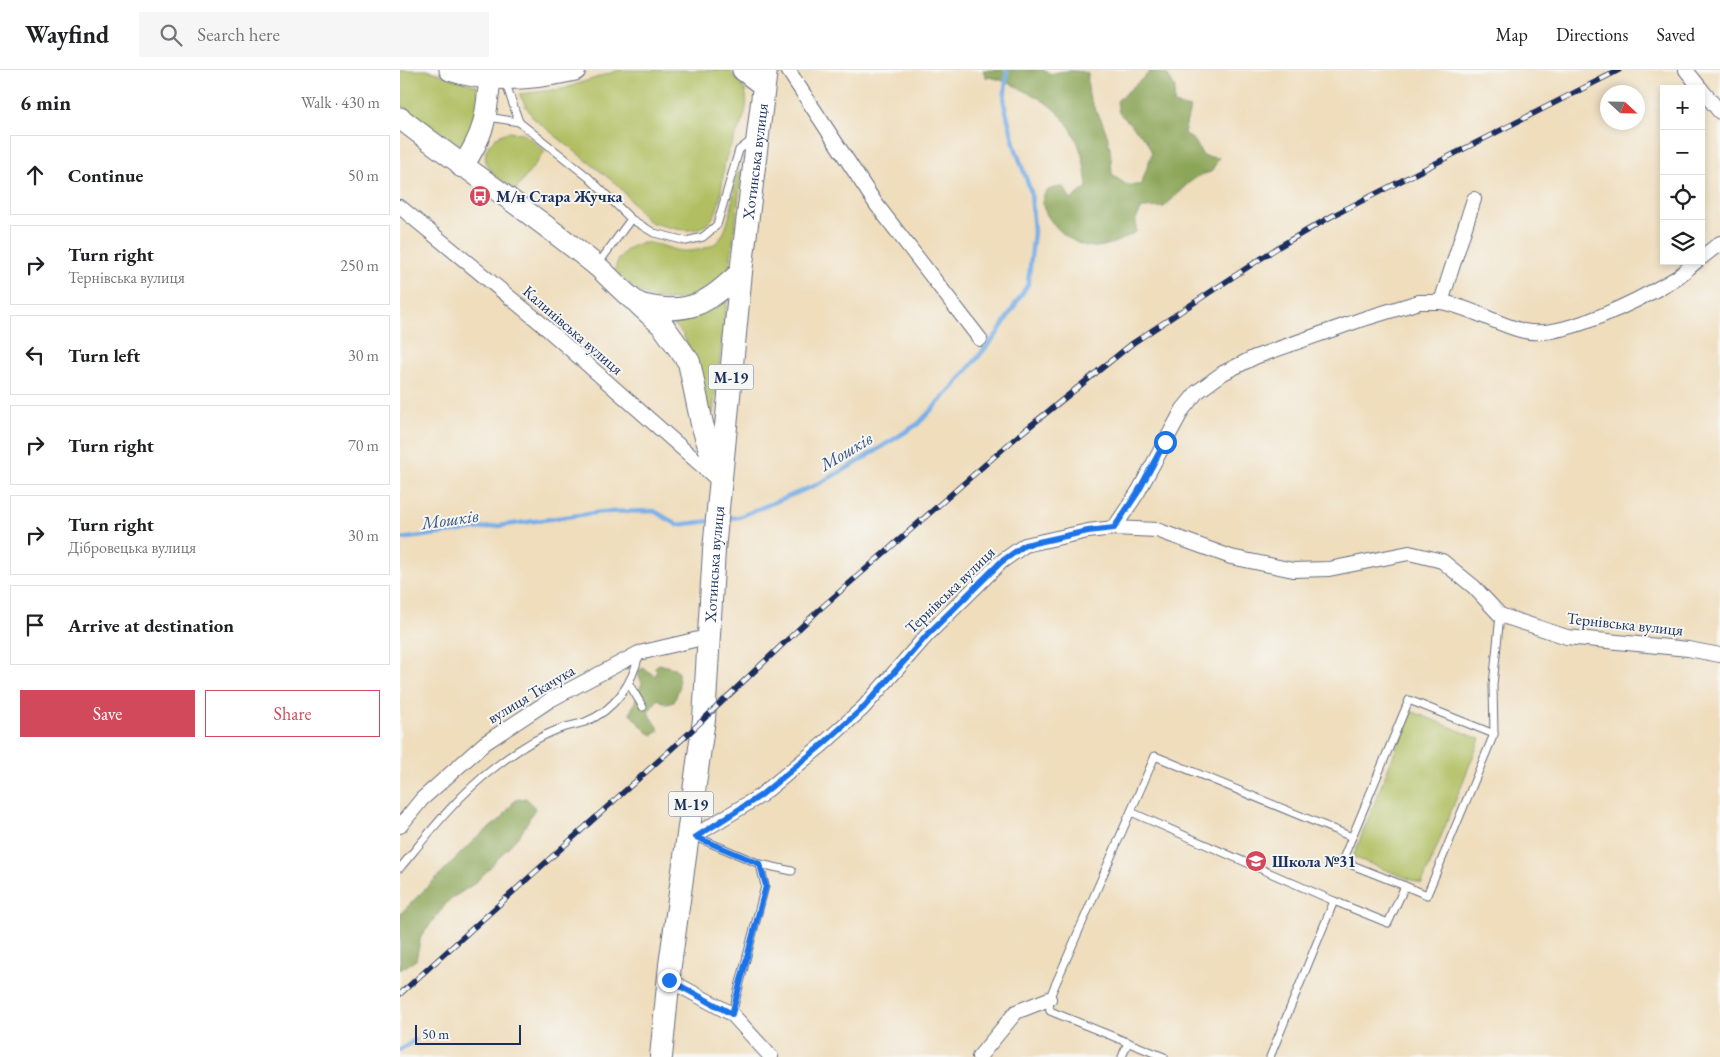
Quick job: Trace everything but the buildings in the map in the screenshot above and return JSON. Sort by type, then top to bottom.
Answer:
[{"type":"highway","name":"Хотинська вулиця","points":[[661,1057],[669,980],[691,839],[704,719],[707,637],[714,550],[741,272],[765,78]]},
{"type":"highway","points":[[640,305],[663,326],[689,362],[702,424],[720,491]]},
{"type":"main road","points":[[450,70],[497,78],[548,76],[575,70]]},
{"type":"main road","points":[[743,70],[765,78]]},
{"type":"main road","points":[[462,167],[478,143],[497,78]]},
{"type":"main road","points":[[400,118],[462,167],[596,266],[640,305],[690,308],[713,296],[741,272]]},
{"type":"street","points":[[788,70],[876,204],[980,339]]},
{"type":"street","points":[[1686,70],[1698,85]]},
{"type":"street","points":[[1705,94],[1720,112]]},
{"type":"street","points":[[1441,302],[1474,199]]},
{"type":"street","name":"Калинівська вулиця","points":[[400,207],[536,319],[720,491]]},
{"type":"street","points":[[1705,255],[1720,243]]},
{"type":"street","points":[[1114,528],[1138,492],[1183,409],[1197,392],[1223,373],[1255,357],[1360,320],[1419,302],[1458,304],[1524,331],[1548,333],[1576,326],[1617,308],[1674,280],[1692,265]]},
{"type":"street","name":"Тернівська вулиця","points":[[691,839],[760,796],[843,727],[863,708],[928,634],[1001,562],[1025,545],[1088,531],[1114,528],[1157,530],[1231,557],[1293,570],[1329,569],[1409,553],[1426,556],[1442,561],[1474,587],[1500,616],[1567,637],[1688,649],[1720,656]]},
{"type":"street","name":"вулиця Ткачука","points":[[400,826],[422,799],[485,742],[550,700],[639,653],[707,637]]},
{"type":"street","points":[[669,980],[732,1014],[771,1057]]},
{"type":"street","points":[[979,1057],[1016,1012],[1049,999]]},
{"type":"lane","points":[[497,78],[519,122],[588,177],[631,219],[654,234],[686,242],[703,237],[717,225],[740,150],[758,135]]},
{"type":"lane","points":[[486,117],[519,122]]},
{"type":"lane","points":[[596,266],[631,219]]},
{"type":"lane","points":[[1494,734],[1409,700],[1342,861],[1427,894],[1494,734],[1493,685],[1500,616]]},
{"type":"lane","points":[[400,868],[447,812],[492,769],[526,745],[558,729],[586,722],[607,709],[629,684],[639,653]]},
{"type":"lane","points":[[629,684],[643,708]]},
{"type":"lane","points":[[1164,1057],[1050,1011],[1049,999],[1156,756],[1352,837]]},
{"type":"lane","points":[[1131,812],[1388,923],[1405,886]]},
{"type":"lane","points":[[691,839],[760,864],[792,871]]},
{"type":"lane","points":[[732,1014],[766,886],[760,864]]},
{"type":"lane","points":[[1270,1057],[1334,901]]},
{"type":"lane","points":[[1122,1057],[1128,1042]]},
{"type":"green space","points":[[400,70],[427,70],[477,86],[479,100],[466,147],[460,148],[400,103]]},
{"type":"green space","points":[[619,70],[729,70],[744,88],[747,101],[746,110],[726,158],[718,205],[708,223],[700,228],[688,230],[650,222],[615,183],[533,118],[519,94],[563,89]]},
{"type":"green space","points":[[983,70],[1043,70],[1051,74],[1070,71],[1088,73],[1090,99],[1108,137],[1112,175],[1127,185],[1141,185],[1152,153],[1146,140],[1119,113],[1117,101],[1151,71],[1167,74],[1175,88],[1174,104],[1190,108],[1184,133],[1195,141],[1203,156],[1219,158],[1211,172],[1191,181],[1164,207],[1142,208],[1136,219],[1136,232],[1107,245],[1096,247],[1083,245],[1070,239],[1058,229],[1043,207],[1043,197],[1049,190],[1064,187],[1071,200],[1087,187],[1082,154],[1077,140],[1062,117],[1051,107],[1014,86],[986,77]]},
{"type":"green space","points":[[509,132],[523,133],[545,151],[516,190],[495,176],[488,167],[486,160],[486,154],[491,142],[502,134]]},
{"type":"green space","points":[[737,172],[742,172],[730,266],[715,283],[686,298],[664,300],[652,298],[637,290],[627,283],[615,270],[624,253],[629,248],[641,243],[655,244],[685,251],[705,248],[717,242],[725,229],[731,209]]},
{"type":"green space","points":[[728,294],[713,413],[705,410],[694,360],[683,334],[666,317]]},
{"type":"green space","points":[[659,664],[678,671],[679,688],[674,702],[667,704],[658,699],[648,712],[659,731],[653,735],[647,732],[630,714],[642,683],[637,672],[643,668],[655,676],[657,671],[654,668]]},
{"type":"green space","points":[[1411,711],[1480,739],[1422,884],[1353,857]]},
{"type":"green space","points":[[526,798],[535,808],[522,832],[474,884],[449,900],[421,936],[416,960],[400,970],[400,914],[474,840],[502,818],[515,800]]},
{"type":"waterway","name":"Мошків","points":[[723,519],[739,517],[816,485],[853,465],[918,424],[955,385],[997,334],[1028,284],[1034,232],[1031,192],[1015,147],[1004,103],[1007,70]]},
{"type":"waterway","name":"Мошків","points":[[400,539],[602,512],[654,511],[678,525],[710,521]]},
{"type":"waterway","points":[[400,1050],[415,1040]]},
{"type":"railway","points":[[400,994],[688,734],[820,609],[1019,435],[1133,343],[1280,246],[1332,216],[1619,70]]},
{"type":"place","name":"М/н Стара Жучка","points":[[480,196]]},
{"type":"place","name":"Школа №31","points":[[1256,861]]},
{"type":"route","points":[[669,980],[732,1014],[766,886],[760,864],[696,837],[760,796],[822,745],[863,708],[928,634],[1001,562],[1025,545],[1088,531],[1114,528],[1138,492],[1165,442]]}]
